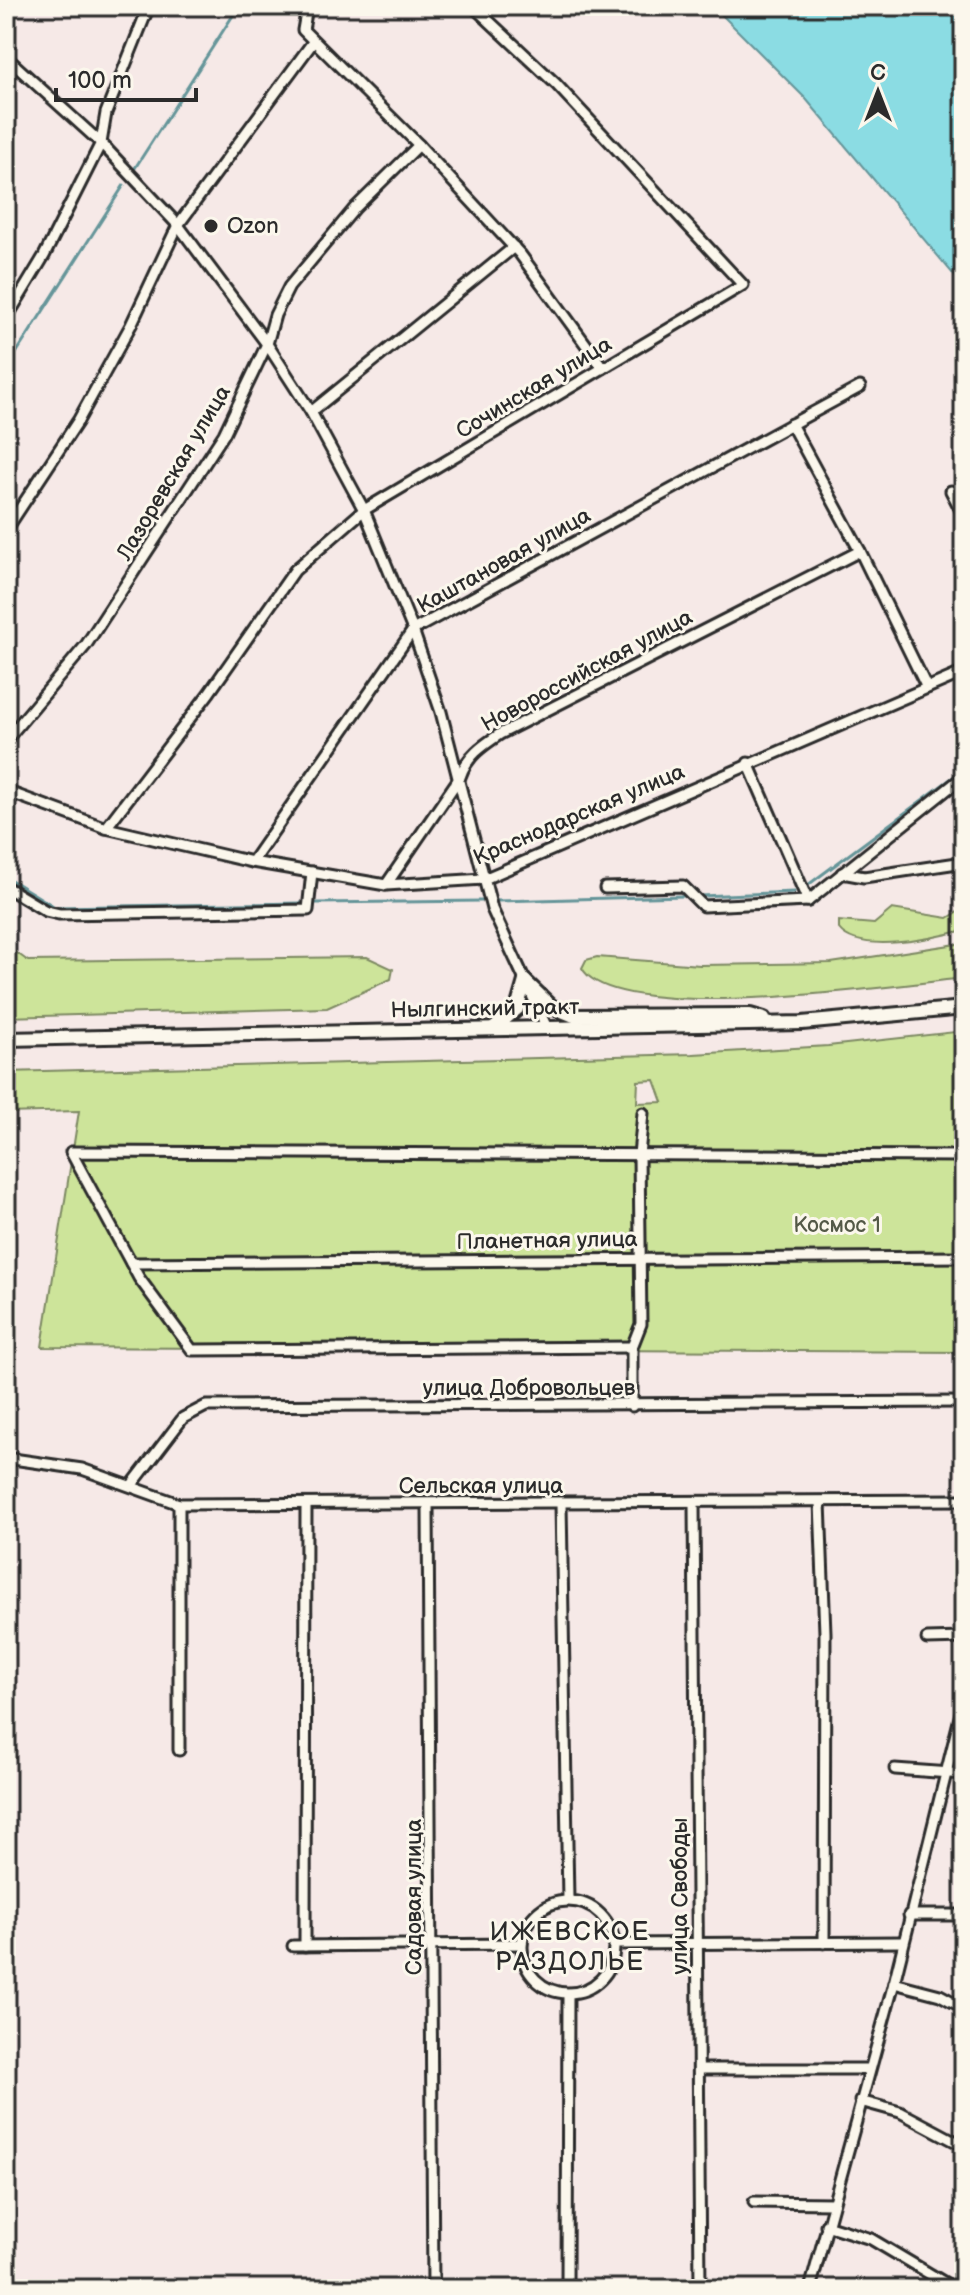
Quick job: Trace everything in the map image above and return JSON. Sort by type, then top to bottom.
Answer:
[{"type":"main road","points":[[492,1029],[517,1009],[525,981],[552,1007],[574,1016],[750,1015],[778,1023]]},
{"type":"main road","name":"Нылгинский тракт","points":[[6,1039],[778,1023],[964,1008]]},
{"type":"street","points":[[6,21],[12,6]]},
{"type":"street","points":[[6,319],[44,256],[101,143],[106,113],[149,6]]},
{"type":"street","points":[[313,6],[306,13],[303,30],[419,145],[514,247],[603,368]]},
{"type":"street","name":"Сочинская улица","points":[[106,828],[209,693],[295,570],[364,510],[743,285],[556,84],[473,6]]},
{"type":"street","points":[[6,530],[78,421],[131,325],[178,225],[313,42]]},
{"type":"street","points":[[6,57],[101,143],[178,225],[267,344],[311,412],[364,510],[413,630],[460,777],[492,909],[547,1028]]},
{"type":"street","name":"Лазоревская улица","points":[[6,740],[86,645],[224,434],[267,344],[275,315],[302,269],[355,208],[419,145]]},
{"type":"street","points":[[311,412],[514,247]]},
{"type":"street","name":"Каштановая улица","points":[[252,862],[413,630],[860,387]]},
{"type":"street","points":[[791,424],[860,551],[927,688]]},
{"type":"street","points":[[951,491],[964,516]]},
{"type":"street","name":"Новороссийская улица","points":[[386,885],[460,777],[465,762],[500,734],[860,551]]},
{"type":"street","name":"Краснодарская улица","points":[[6,791],[106,828],[252,862],[386,885],[484,879],[964,672]]},
{"type":"street","points":[[748,763],[808,901]]},
{"type":"street","points":[[605,888],[683,886],[703,906],[808,901],[964,776]]},
{"type":"street","points":[[842,873],[864,877],[964,862]]},
{"type":"street","points":[[6,887],[46,911],[59,914],[308,910],[312,872]]},
{"type":"street","points":[[632,1406],[632,1347],[641,1324],[639,1155],[643,1113]]},
{"type":"street","points":[[632,1347],[192,1350],[131,1263],[71,1152],[964,1156]]},
{"type":"street","name":"Планетная улица","points":[[131,1263],[964,1257]]},
{"type":"street","name":"улица Добровольцев","points":[[131,1486],[183,1418],[206,1406],[964,1402]]},
{"type":"street","name":"Сельская улица","points":[[6,1458],[82,1469],[179,1504],[964,1500]]},
{"type":"street","points":[[820,1502],[825,1633],[824,1943]]},
{"type":"street","name":"улица Свободы","points":[[694,1503],[700,2289]]},
{"type":"street","points":[[179,1504],[179,1750]]},
{"type":"street","points":[[305,1946],[306,1504]]},
{"type":"street","name":"Садовая улица","points":[[428,1504],[433,2289]]},
{"type":"street","points":[[561,1504],[568,1900]]},
{"type":"street","points":[[927,1639],[964,1638]]},
{"type":"street","points":[[810,2289],[894,1983],[964,1701]]},
{"type":"street","points":[[895,1769],[964,1774]]},
{"type":"street","points":[[568,1900],[594,1909],[604,1918],[614,1944],[613,1959],[596,1984],[568,1994],[539,1984],[529,1973],[521,1944],[524,1931],[541,1909],[568,1900]]},
{"type":"street","points":[[909,1915],[964,1915]]},
{"type":"street","points":[[614,1944],[902,1942]]},
{"type":"street","points":[[293,1946],[521,1944]]},
{"type":"street","points":[[894,1983],[940,1995],[964,2008]]},
{"type":"street","points":[[567,2289],[568,1994]]},
{"type":"street","points":[[699,2069],[869,2069]]},
{"type":"street","points":[[860,2101],[900,2112],[964,2146]]},
{"type":"street","points":[[754,2202],[833,2203]]},
{"type":"street","points":[[826,2225],[871,2239],[955,2289]]},
{"type":"green space","points":[[964,908],[964,930],[935,937],[880,943],[849,937],[839,929],[839,921],[874,924],[892,909],[948,918]]},
{"type":"green space","points":[[964,943],[964,978],[761,998],[700,999],[646,995],[605,986],[582,968],[586,960],[597,957],[700,965],[831,963]]},
{"type":"green space","points":[[6,945],[28,961],[367,957],[393,969],[391,979],[327,1008],[6,1017]]},
{"type":"green space","name":"Космос 1","points":[[964,1031],[964,1352],[42,1347],[79,1111],[6,1113],[6,1072],[693,1054],[828,1046]],"holes":[[[655,1080],[663,1102],[637,1103],[638,1081]]]},
{"type":"water","points":[[713,6],[964,6],[964,287],[806,99]]},
{"type":"waterway","points":[[135,168],[239,6]]},
{"type":"waterway","points":[[6,369],[124,185]]},
{"type":"waterway","points":[[808,885],[964,769]]},
{"type":"waterway","points":[[6,877],[55,907],[301,903]]},
{"type":"waterway","points":[[700,896],[794,892]]},
{"type":"waterway","points":[[496,901],[685,896]]},
{"type":"waterway","points":[[316,903],[482,901]]},
{"type":"place","name":"Ozon","points":[[211,226]]},
{"type":"district","name":"ИЖЕВСКОЕ РАЗДОЛЬЕ","points":[[570,1947]]}]
